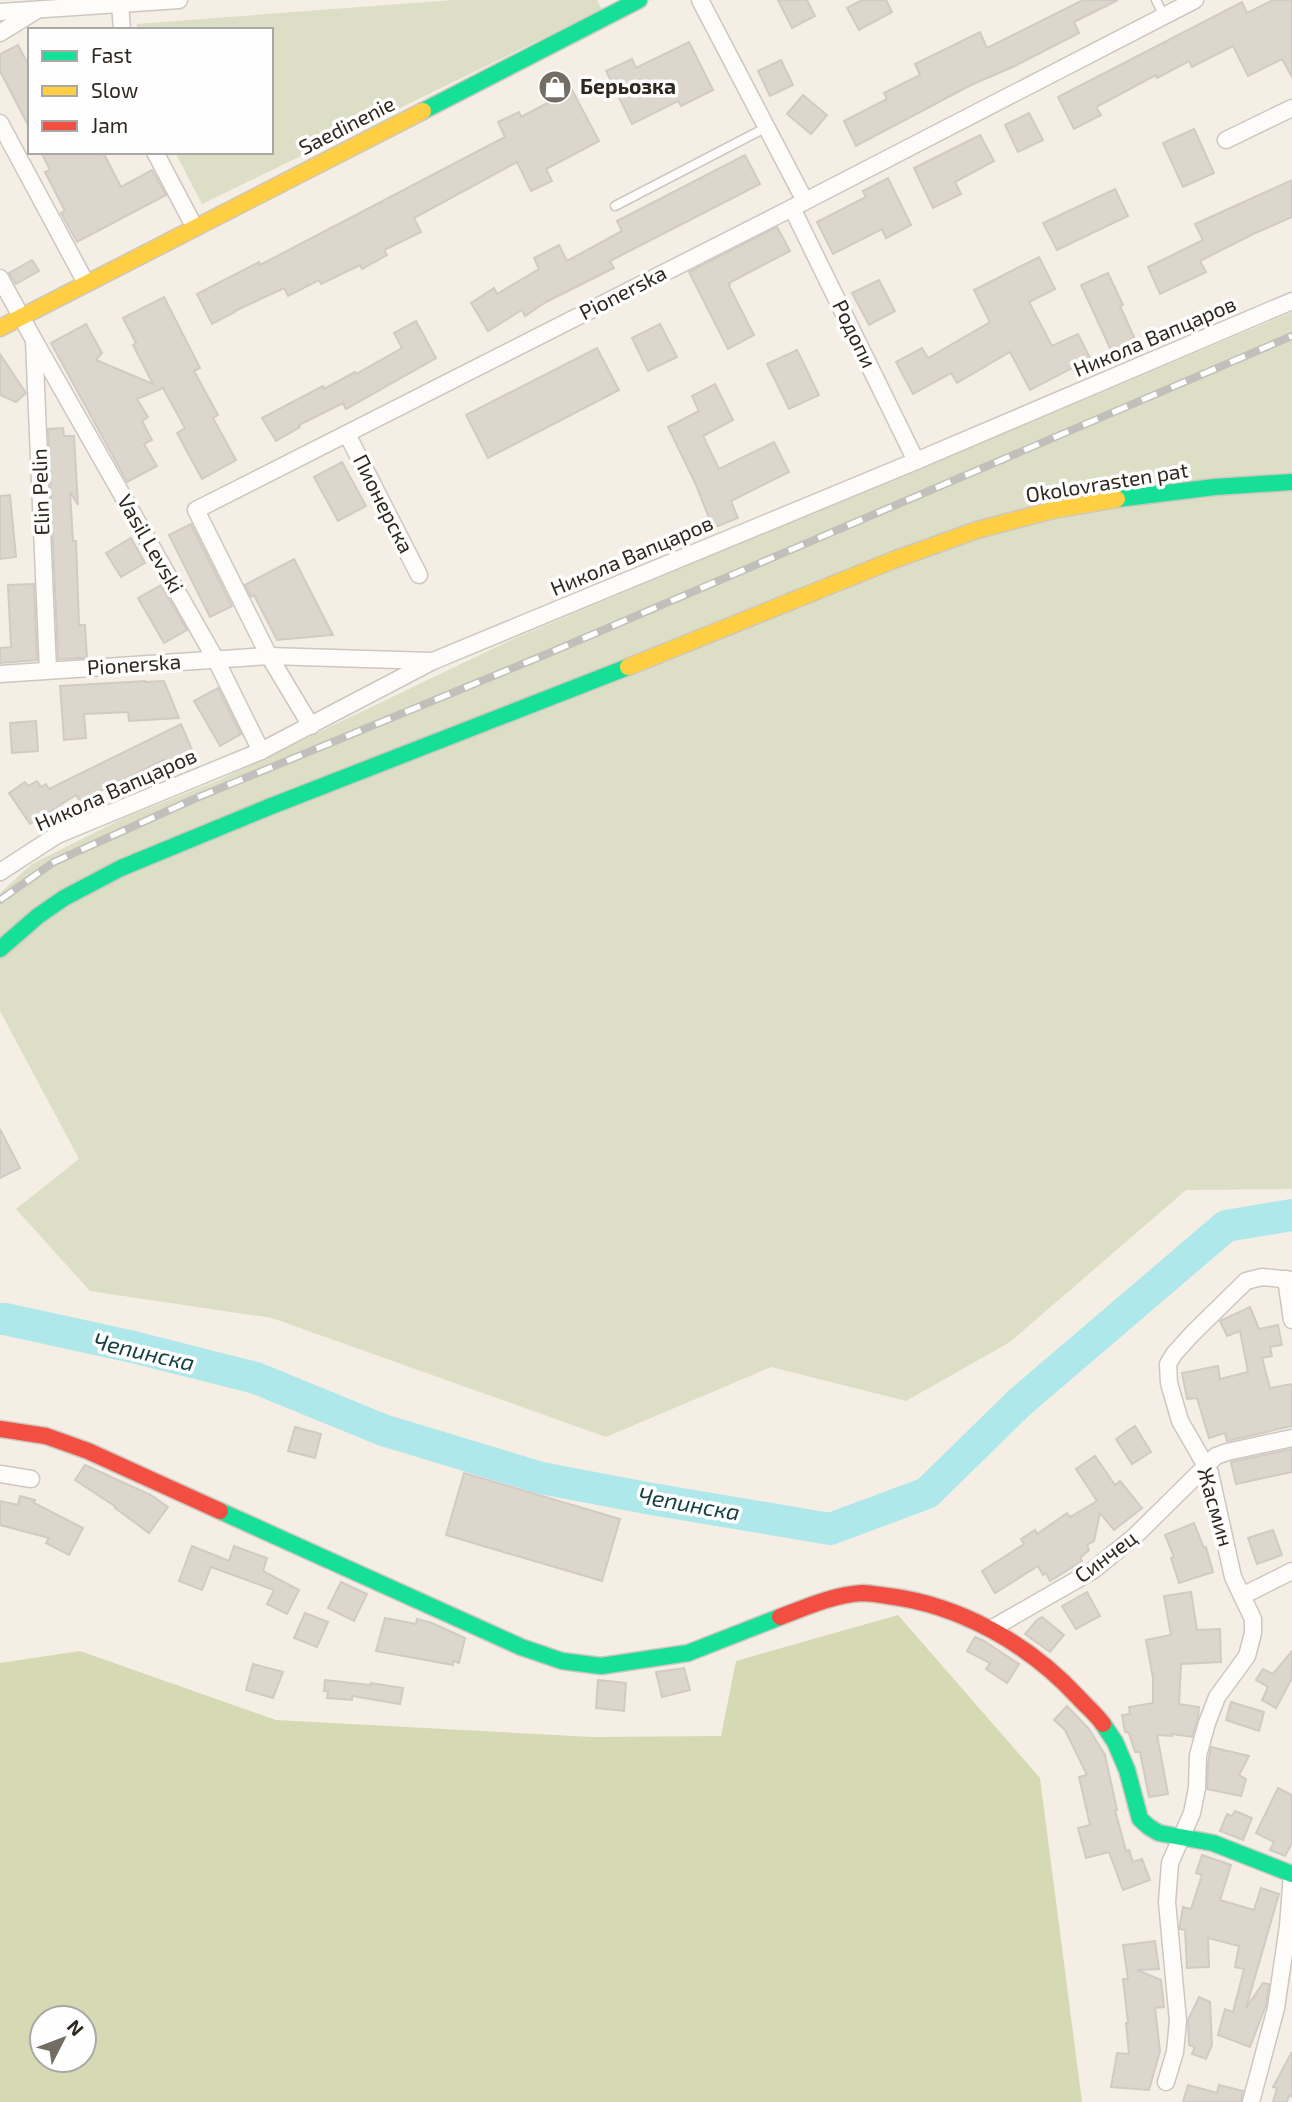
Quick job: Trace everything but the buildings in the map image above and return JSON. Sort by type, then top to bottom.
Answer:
[{"type":"street","points":[[0,12],[179,0]]},
{"type":"street","name":"Saedinenie","points":[[0,328],[639,0]]},
{"type":"street","name":"Родопи","points":[[700,0],[767,128],[798,205],[916,461]]},
{"type":"street","name":"Pionerska","points":[[312,726],[269,656],[195,510],[798,205],[1195,0]]},
{"type":"street","points":[[120,4],[122,28]]},
{"type":"street","points":[[0,33],[38,10]]},
{"type":"street","points":[[1226,140],[1292,108]]},
{"type":"street","points":[[0,123],[86,283]]},
{"type":"street","points":[[156,154],[195,228]]},
{"type":"street","points":[[0,278],[21,317]]},
{"type":"street","name":"Никола Вапцаров","points":[[0,872],[57,835],[261,751],[433,661],[916,461],[1292,301]]},
{"type":"street","name":"Elin Pelin","points":[[21,317],[34,340],[48,670]]},
{"type":"street","name":"Vasil Levski","points":[[34,340],[216,660],[261,751]]},
{"type":"street","name":"Пионерска","points":[[346,434],[419,575]]},
{"type":"street","name":"Okolovrasten pat","points":[[0,949],[38,916],[64,898],[121,868],[268,807],[932,546],[977,530],[1053,510],[1203,488],[1292,482]]},
{"type":"street","name":"Pionerska","points":[[0,674],[269,656],[433,661]]},
{"type":"street","name":"Жасмин","points":[[1181,1837],[1192,1813],[1197,1787],[1198,1755],[1207,1723],[1217,1697],[1247,1656],[1253,1633],[1253,1619],[1233,1577],[1210,1473],[1180,1421],[1169,1383],[1168,1364],[1174,1353],[1246,1281],[1262,1277],[1289,1280]]},
{"type":"street","points":[[1289,1280],[1292,1320]]},
{"type":"street","points":[[0,1429],[46,1436],[88,1451],[414,1600],[521,1647],[562,1661],[601,1666],[688,1653],[822,1601],[863,1593],[903,1598],[949,1611],[991,1629],[1025,1651],[1066,1684],[1100,1720],[1115,1742],[1127,1770],[1140,1819],[1149,1827],[1159,1833],[1213,1843],[1292,1874],[1288,1926],[1276,2008],[1251,2102]]},
{"type":"street","points":[[1206,1464],[1227,1452],[1292,1438]]},
{"type":"street","name":"Синчец","points":[[991,1629],[1093,1571],[1134,1537],[1206,1464]]},
{"type":"street","points":[[0,1474],[31,1479]]},
{"type":"street","points":[[1242,1596],[1292,1571]]},
{"type":"street","points":[[1166,2082],[1175,2052],[1178,2021],[1167,1902],[1170,1863],[1181,1837]]},
{"type":"lane","points":[[1156,0],[1164,16]]},
{"type":"lane","points":[[615,206],[767,128]]},
{"type":"green space","points":[[453,0],[597,0],[602,10],[202,204],[176,154],[273,154],[273,28],[137,28],[137,24]]},
{"type":"green space","points":[[1292,312],[1292,1189],[1186,1190],[1010,1342],[906,1401],[771,1367],[606,1437],[272,1318],[90,1291],[16,1209],[79,1159],[0,1011],[0,893],[32,864],[124,818],[219,780],[511,640]]},
{"type":"green space","points":[[898,1615],[1040,1778],[1082,2102],[0,2102],[0,1663],[80,1651],[276,1720],[592,1737],[721,1736],[736,1661]]},
{"type":"waterway","name":"Чепинска","points":[[0,1319],[133,1347],[256,1378],[383,1430],[541,1478],[830,1529],[927,1493],[1020,1402],[1226,1226],[1292,1215]]},
{"type":"railway","points":[[0,900],[54,862],[194,799],[542,656],[1292,336]]},
{"type":"traffic: fast","points":[[423,111],[639,0]]},
{"type":"traffic: fast","points":[[1117,499],[1215,487],[1292,482]]},
{"type":"traffic: fast","points":[[0,949],[38,916],[64,898],[121,868],[269,807],[628,667]]},
{"type":"traffic: fast","points":[[220,1511],[521,1647],[562,1661],[601,1666],[688,1653],[780,1617]]},
{"type":"traffic: fast","points":[[1103,1724],[1115,1742],[1127,1770],[1140,1819],[1149,1827],[1159,1833],[1213,1843],[1292,1874]]},
{"type":"traffic: slow","points":[[0,328],[423,111]]},
{"type":"traffic: slow","points":[[628,667],[896,559],[977,530],[1053,510],[1117,499]]},
{"type":"traffic: jam","points":[[0,1429],[46,1436],[88,1451],[220,1511]]},
{"type":"traffic: jam","points":[[780,1617],[830,1599],[862,1593],[941,1608],[992,1630],[1038,1660],[1103,1724]]},
{"type":"place","name":"Берьозка","points":[[555,87]]}]
